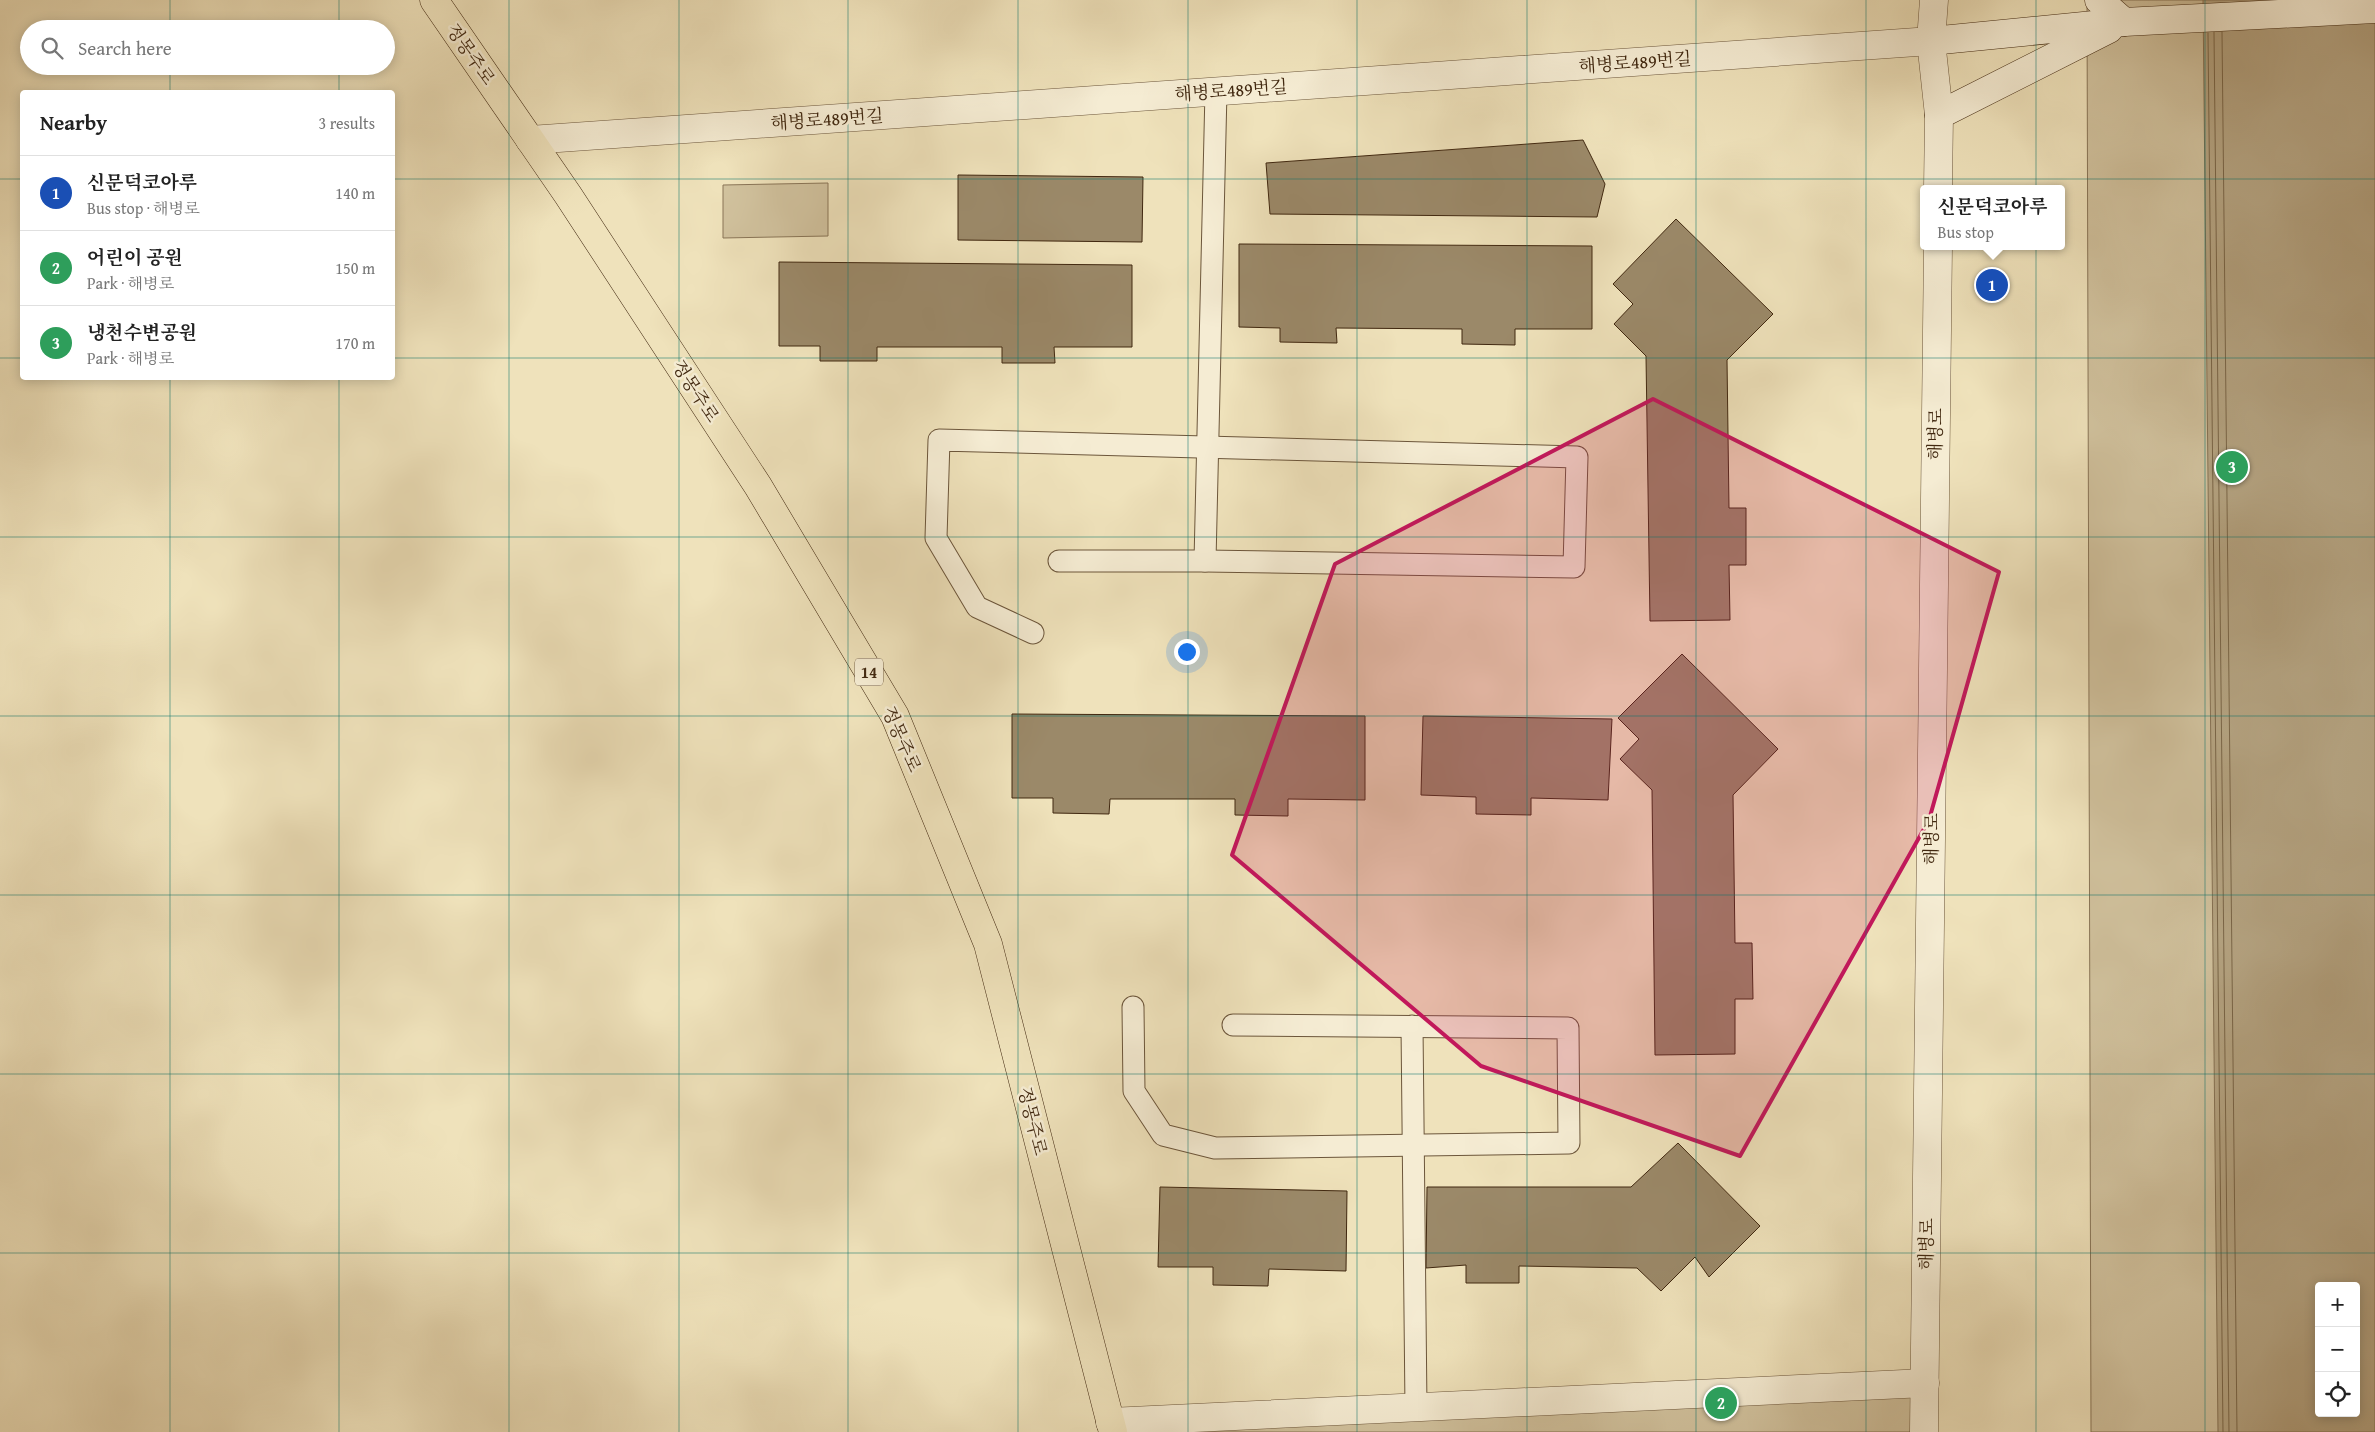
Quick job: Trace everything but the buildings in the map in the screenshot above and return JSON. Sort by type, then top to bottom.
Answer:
[{"type":"main road","name":"정몽주로","points":[[434,0],[530,140],[758,486],[895,716],[988,944],[1112,1427]]},
{"type":"street","points":[[1934,0],[1931,41],[1939,115],[1938,185]]},
{"type":"street","points":[[1939,115],[2124,22],[2099,0]]},
{"type":"street","name":"해병로489번길","points":[[530,140],[1931,41],[2124,22],[2375,9]]},
{"type":"street","name":"해병로","points":[[1924,1432],[1938,250]]},
{"type":"street","points":[[1112,1427],[1416,1408],[1925,1383]]},
{"type":"lane","points":[[1205,561],[1216,91]]},
{"type":"lane","points":[[1033,633],[977,607],[936,538],[939,440],[1577,457],[1574,567],[1205,561],[1059,561]]},
{"type":"lane","points":[[1133,1007],[1134,1091],[1163,1135],[1215,1148],[1569,1143],[1568,1028],[1233,1025]]},
{"type":"lane","points":[[1412,1026],[1416,1408]]},
{"type":"highlighted area","points":[[1653,399],[1999,572],[1929,820],[1740,1156],[1481,1066],[1232,855],[1335,564]]},
{"type":"shaded area","points":[[2087,0],[2375,0],[2375,1432],[2091,1432]]},
{"type":"shaded area","points":[[828,183],[828,236],[723,238],[723,185]]},
{"type":"shaded area","points":[[1925,1383],[1924,1432],[1113,1432]]},
{"type":"water","points":[[2203,0],[2375,0],[2375,1432],[2218,1432]]},
{"type":"place","name":"신문덕코아루","points":[[1992,285]]},
{"type":"place","name":"냉천수변공원","points":[[2232,467]]},
{"type":"place","name":"어린이 공원","points":[[1721,1403]]}]
